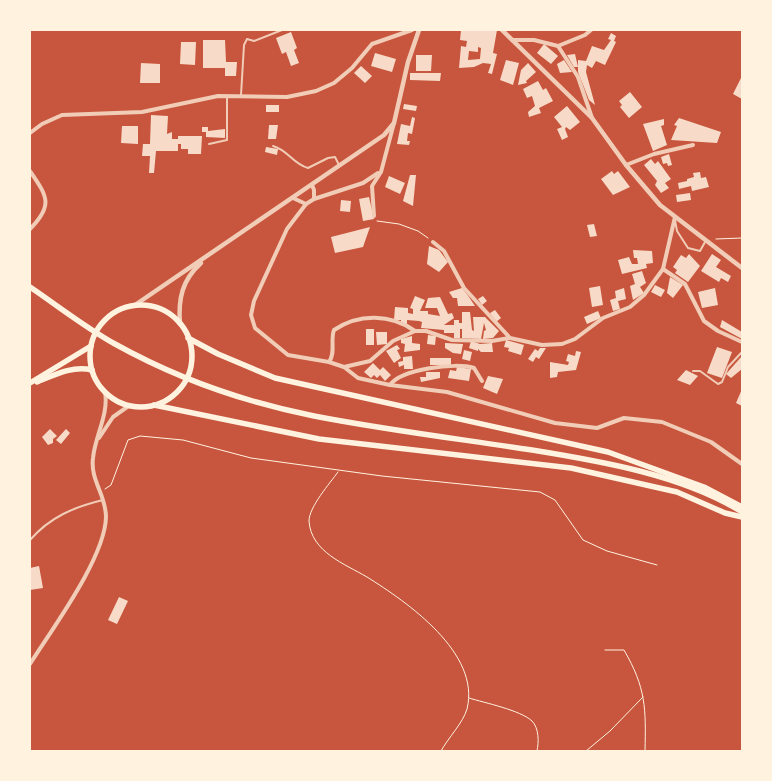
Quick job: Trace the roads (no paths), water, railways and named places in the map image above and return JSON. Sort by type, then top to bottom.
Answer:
[{"type":"highway","points":[[30,287],[114,344],[172,373],[215,391],[315,416],[582,458],[641,471],[695,491],[742,512]]},
{"type":"highway","points":[[154,405],[174,394],[185,379],[191,362],[188,338],[180,324],[162,310],[149,306],[135,305],[121,309],[108,317],[101,324],[91,346],[92,370],[97,382],[105,392],[117,401],[130,405],[154,405],[319,439],[571,468],[677,492],[725,513],[742,517]]},
{"type":"highway","points":[[188,338],[218,354],[275,378],[608,452],[704,487],[742,507]]},
{"type":"highway","points":[[30,384],[91,346]]},
{"type":"highway","points":[[30,384],[67,370],[84,368],[92,370]]},
{"type":"street","points":[[30,133],[42,124],[62,116],[142,112],[218,96],[241,98],[287,97],[316,91],[334,83],[352,68],[372,44],[412,30]]},
{"type":"street","points":[[374,216],[372,186],[381,172],[408,62],[419,30]]},
{"type":"street","points":[[502,30],[592,118],[626,165],[660,205],[742,268]]},
{"type":"street","points":[[512,40],[534,40],[558,46],[585,35],[591,30]]},
{"type":"street","points":[[558,46],[578,77],[592,118]]},
{"type":"street","points":[[135,305],[340,166],[377,140],[394,124]]},
{"type":"street","points":[[626,165],[654,154],[693,145]]},
{"type":"street","points":[[30,171],[44,192],[47,203],[44,213],[30,229]]},
{"type":"street","points":[[381,172],[363,183],[314,199],[306,204],[287,229],[254,301],[251,315],[255,328],[288,355],[329,362],[344,367],[358,378],[390,385],[447,392],[555,423],[597,428],[624,418],[662,422],[711,442],[742,464]]},
{"type":"street","points":[[312,185],[314,199]]},
{"type":"street","points":[[292,198],[306,204]]},
{"type":"street","points":[[329,362],[332,359],[332,336],[334,330],[354,320],[385,318],[416,330],[426,330],[452,340],[492,341],[510,338],[542,345],[562,344],[575,340],[603,318],[630,307],[644,295],[663,269],[675,217]]},
{"type":"street","points":[[433,242],[444,251],[464,288],[510,338]]},
{"type":"street","points":[[180,324],[180,292],[192,271],[211,254]]},
{"type":"street","points":[[663,269],[685,284],[704,321],[718,331],[742,342]]},
{"type":"street","points":[[344,367],[370,361],[393,341],[416,330]]},
{"type":"street","points":[[390,385],[394,379],[406,373],[458,365],[474,368],[482,381]]},
{"type":"street","points":[[30,664],[89,568],[104,534],[106,517],[103,500],[92,475],[92,458],[107,403],[105,392]]},
{"type":"street","points":[[96,445],[113,418],[130,405]]},
{"type":"lane","points":[[241,98],[244,45],[247,39],[254,40],[282,30]]},
{"type":"lane","points":[[209,144],[227,140],[227,97]]},
{"type":"lane","points":[[274,146],[282,148],[300,166],[308,168],[328,158],[335,158],[340,166]]},
{"type":"lane","points":[[675,217],[678,231],[688,248],[700,251],[706,242]]},
{"type":"lane","points":[[693,371],[700,371],[718,384],[722,382],[728,367],[742,352]]},
{"type":"lane","points":[[30,540],[47,523],[63,513],[103,500]]}]
